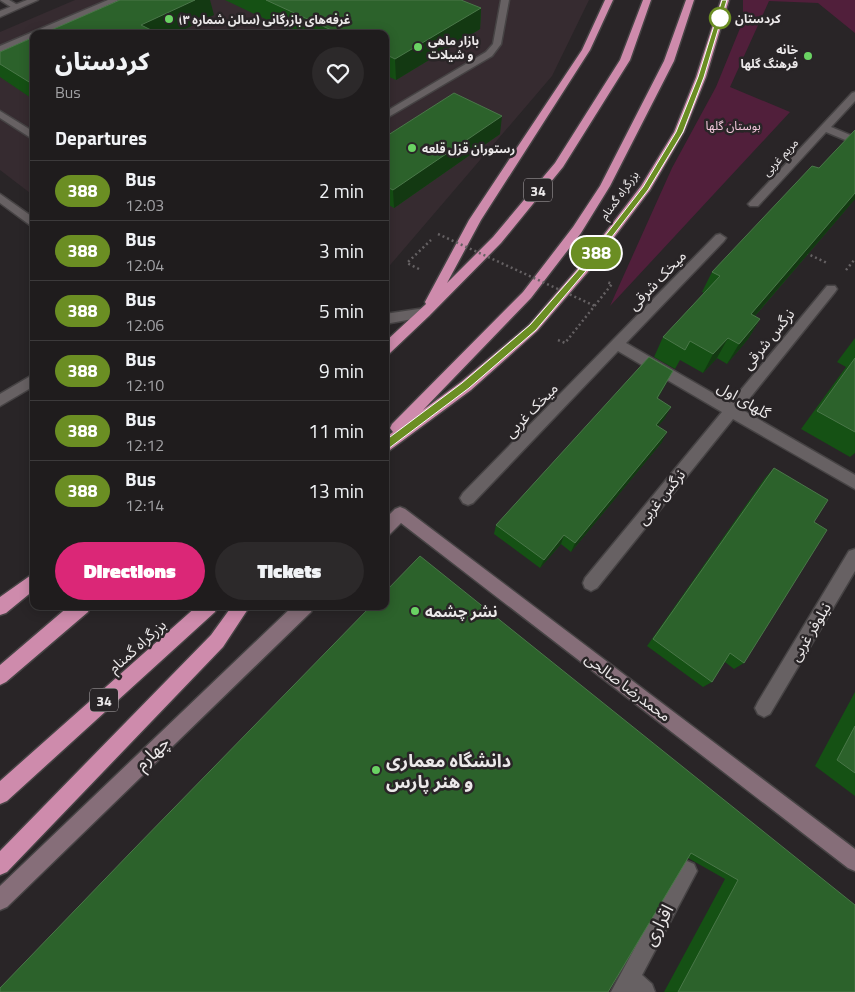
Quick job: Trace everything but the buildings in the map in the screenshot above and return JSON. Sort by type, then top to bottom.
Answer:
[{"type":"highway","points":[[425,313],[440,280],[475,220],[586,50],[609,0]]},
{"type":"highway","name":"34","points":[[389,346],[497,240],[559,165],[625,60],[648,0]]},
{"type":"highway","points":[[389,436],[527,295],[577,230],[605,186],[669,61],[690,0]]},
{"type":"highway","name":"بزرگراه گمنام","points":[[389,443],[466,386],[533,328],[582,270],[640,196],[680,132],[701,77],[725,0]]},
{"type":"highway","points":[[389,340],[402,335]]},
{"type":"highway","points":[[0,607],[30,583]]},
{"type":"highway","points":[[0,676],[77,610]]},
{"type":"highway","name":"بزرگراه گمنام","points":[[0,794],[205,610]]},
{"type":"highway","points":[[0,865],[217,642],[239,610]]},
{"type":"street","points":[[3,0],[17,7]]},
{"type":"street","points":[[0,14],[34,0]]},
{"type":"street","points":[[44,30],[115,0]]},
{"type":"street","points":[[389,114],[488,54],[497,44],[505,0]]},
{"type":"street","points":[[0,49],[30,36]]},
{"type":"street","name":"مریم غربی","points":[[754,204],[855,95]]},
{"type":"street","points":[[0,114],[30,134]]},
{"type":"street","points":[[825,128],[855,141]]},
{"type":"street","points":[[0,197],[30,221]]},
{"type":"street","name":"میخک شرقی","points":[[617,344],[720,238]]},
{"type":"street","name":"نرگس شرقی","points":[[731,410],[831,289]]},
{"type":"street","points":[[389,318],[425,313]]},
{"type":"street","name":"گلهای اول","points":[[617,344],[855,483]]},
{"type":"street","name":"میخک غربی","points":[[468,498],[617,344]]},
{"type":"street","points":[[0,401],[30,382]]},
{"type":"street","name":"نرگس غربی","points":[[591,583],[731,410]]},
{"type":"street","name":"محمدرضا صالحی","points":[[389,525],[400,514],[855,861]]},
{"type":"street","name":"نیلوفر غربی","points":[[764,708],[855,556]]},
{"type":"street","name":"چهارم","points":[[0,900],[300,610]]},
{"type":"street","name":"اقراری","points":[[632,987],[687,872]]},
{"type":"path","points":[[407,262],[438,234],[595,306]]},
{"type":"path","points":[[800,250],[827,263]]},
{"type":"path","points":[[845,272],[855,259]]},
{"type":"path","points":[[565,343],[612,284]]},
{"type":"shaded area","points":[[75,0],[589,0],[552,76],[389,266],[389,30],[30,30],[30,193],[0,170],[0,32]]},
{"type":"green space","name":"بوستان گلها","points":[[743,0],[855,0],[855,33],[818,3],[769,1],[730,87],[790,112],[610,306],[672,168],[716,87],[743,21]]},
{"type":"bus line","name":"388","points":[[389,443],[466,386],[533,328],[582,270],[646,188],[680,132],[701,77],[725,0]]},
{"type":"place","name":"کردستان","points":[[720,18]]},
{"type":"place","name":"غرفه‌های بازرگانی (سالن شماره ۳)","points":[[169,19]]},
{"type":"place","name":"بازار ماهی و شیلات","points":[[418,47]]},
{"type":"place","name":"خانه فرهنگ گلها","points":[[808,56]]},
{"type":"place","name":"رستوران قزل قلعه","points":[[412,148]]},
{"type":"place","name":"نشر چشمه","points":[[415,611]]},
{"type":"place","name":"دانشگاه معماری و هنر پارس","points":[[376,770]]}]
